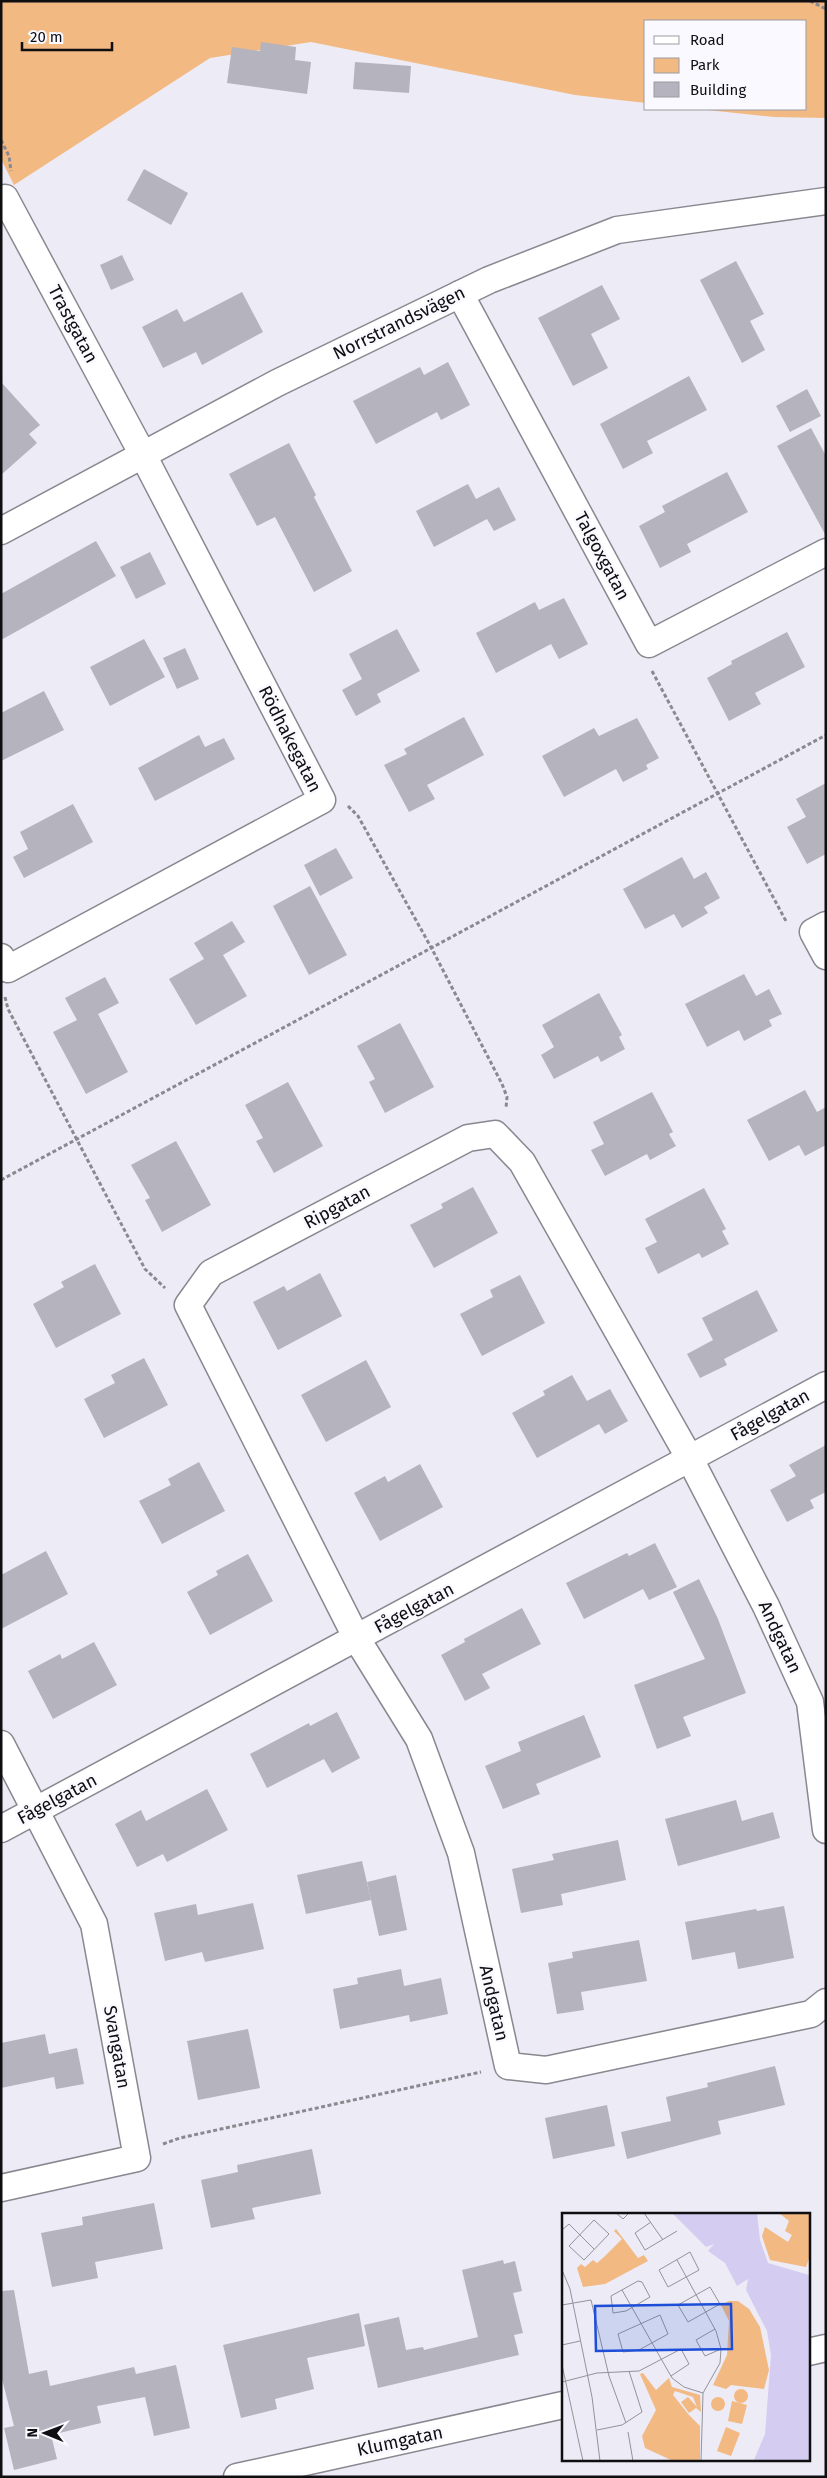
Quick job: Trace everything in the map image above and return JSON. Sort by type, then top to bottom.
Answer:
[{"type":"street","name":"Trastgatan","points":[[1,200],[6,198],[143,455]]},
{"type":"street","name":"Norrstrandsvägen","points":[[1,531],[277,383],[489,280],[617,230],[826,201]]},
{"type":"street","name":"Talgoxgatan","points":[[460,294],[649,644]]},
{"type":"street","name":"Rödhakegatan","points":[[5,963],[322,800],[143,455]]},
{"type":"street","points":[[649,644],[826,552]]},
{"type":"street","points":[[820,928],[826,956]]},
{"type":"street","points":[[495,1134],[522,1162],[690,1459]]},
{"type":"street","name":"Ripgatan","points":[[188,1305],[211,1273],[468,1138],[495,1134]]},
{"type":"street","points":[[188,1305],[357,1639]]},
{"type":"street","name":"Fågelgatan","points":[[1,1829],[826,1385]]},
{"type":"street","name":"Andgatan","points":[[690,1459],[766,1606],[810,1702],[826,1830]]},
{"type":"street","name":"Andgatan","points":[[357,1639],[419,1739],[461,1853],[508,2066],[546,2070],[811,2014],[826,2002]]},
{"type":"street","name":"Svangatan","points":[[1,1744],[94,1924],[137,2158]]},
{"type":"street","points":[[1,2188],[137,2158]]},
{"type":"street","points":[[810,2352],[826,2348]]},
{"type":"street","name":"Klumgatan","points":[[237,2477],[562,2405]]},
{"type":"path","points":[[810,1],[826,9]]},
{"type":"path","points":[[649,644],[652,670],[786,923],[820,928]]},
{"type":"path","points":[[1,1180],[718,795],[826,735]]},
{"type":"path","points":[[322,800],[345,804],[358,816],[432,949],[502,1084],[507,1097],[506,1109],[495,1134]]},
{"type":"path","points":[[5,963],[8,1010],[145,1269],[160,1284],[188,1305]]},
{"type":"path","points":[[137,2158],[164,2143],[180,2138],[508,2066]]},
{"type":"green space","points":[[1,1],[826,1],[826,118],[774,117],[708,110],[807,110],[807,20],[644,20],[644,103],[575,95],[311,42],[210,58],[14,185],[1,159]]},
{"type":"building","points":[[261,42],[296,47],[295,60],[311,62],[307,94],[227,83],[232,47],[260,51]]},
{"type":"building","points":[[355,62],[411,66],[409,93],[353,89]]},
{"type":"building","points":[[144,169],[188,193],[171,225],[127,200]]},
{"type":"building","points":[[122,255],[134,280],[111,290],[100,265]]},
{"type":"building","points":[[736,261],[764,314],[750,321],[765,350],[742,363],[700,280]]},
{"type":"building","points":[[602,285],[620,319],[591,334],[608,368],[573,386],[538,318]]},
{"type":"building","points":[[242,292],[263,332],[202,365],[196,352],[163,368],[142,327],[177,309],[184,322]]},
{"type":"building","points":[[448,362],[470,405],[441,420],[437,412],[376,444],[353,401],[420,367],[424,375]]},
{"type":"building","points":[[689,376],[707,410],[647,441],[653,453],[623,469],[600,424]]},
{"type":"building","points":[[1,382],[40,425],[29,434],[37,443],[1,475]]},
{"type":"building","points":[[807,389],[821,416],[790,432],[776,406]]},
{"type":"building","points":[[811,428],[826,456],[826,536],[777,446]]},
{"type":"building","points":[[289,443],[352,571],[314,592],[275,517],[257,526],[229,474]]},
{"type":"building","points":[[727,472],[748,512],[687,544],[691,552],[660,568],[639,526],[665,512],[662,506]]},
{"type":"building","points":[[468,484],[476,499],[499,487],[516,520],[494,531],[487,519],[434,547],[416,511]]},
{"type":"building","points":[[96,541],[116,576],[1,640],[1,594]]},
{"type":"building","points":[[150,552],[166,584],[136,599],[120,567]]},
{"type":"building","points":[[564,598],[588,644],[559,659],[551,644],[496,673],[476,633],[535,602],[539,610]]},
{"type":"building","points":[[397,629],[420,671],[377,694],[381,702],[356,716],[342,690],[362,679],[349,654]]},
{"type":"building","points":[[787,632],[805,667],[755,693],[761,704],[729,721],[707,678],[732,664],[731,661]]},
{"type":"building","points":[[144,639],[165,677],[110,706],[90,667]]},
{"type":"building","points":[[185,648],[199,679],[177,689],[163,658]]},
{"type":"building","points":[[44,691],[64,730],[1,761],[1,713]]},
{"type":"building","points":[[464,717],[484,755],[427,785],[435,799],[409,812],[384,765],[407,754],[404,749]]},
{"type":"building","points":[[637,718],[659,758],[646,765],[648,769],[623,782],[616,769],[564,797],[542,756],[594,728],[599,736]]},
{"type":"building","points":[[199,735],[205,747],[224,738],[235,759],[155,801],[138,768]]},
{"type":"building","points":[[826,783],[826,854],[807,864],[787,827],[806,817],[796,799]]},
{"type":"building","points":[[73,804],[93,842],[24,878],[13,857],[28,849],[20,832]]},
{"type":"building","points":[[336,848],[353,878],[320,896],[304,865]]},
{"type":"building","points":[[682,857],[694,879],[706,872],[720,898],[704,907],[708,913],[682,928],[674,914],[645,929],[623,889]]},
{"type":"building","points":[[310,886],[347,955],[309,975],[273,906]]},
{"type":"building","points":[[232,921],[245,942],[223,955],[247,996],[196,1025],[169,979],[204,959],[194,943]]},
{"type":"building","points":[[744,974],[756,996],[769,989],[782,1014],[769,1020],[772,1026],[744,1041],[739,1030],[707,1047],[685,1004]]},
{"type":"building","points":[[105,977],[119,1003],[98,1014],[128,1072],[86,1094],[53,1032],[77,1020],[65,998]]},
{"type":"building","points":[[599,993],[622,1035],[619,1037],[625,1049],[601,1062],[598,1056],[554,1079],[541,1055],[554,1047],[542,1025]]},
{"type":"building","points":[[400,1023],[434,1087],[385,1113],[369,1082],[375,1079],[357,1046]]},
{"type":"building","points":[[288,1082],[323,1146],[274,1173],[256,1141],[263,1138],[245,1105]]},
{"type":"building","points":[[805,1090],[817,1112],[826,1107],[826,1145],[805,1156],[799,1145],[769,1161],[747,1120]]},
{"type":"building","points":[[652,1092],[673,1132],[669,1134],[676,1146],[650,1160],[647,1154],[605,1176],[591,1150],[604,1144],[593,1122]]},
{"type":"building","points":[[176,1141],[211,1205],[162,1232],[145,1200],[150,1198],[131,1165]]},
{"type":"building","points":[[473,1187],[498,1233],[434,1268],[410,1225],[443,1208],[441,1204]]},
{"type":"building","points":[[704,1188],[726,1229],[722,1231],[729,1244],[702,1258],[699,1253],[658,1274],[645,1248],[657,1242],[645,1219]]},
{"type":"building","points":[[95,1264],[121,1314],[56,1348],[33,1304],[64,1287],[61,1282]]},
{"type":"building","points":[[320,1273],[342,1316],[278,1350],[253,1302],[284,1286],[287,1291]]},
{"type":"building","points":[[520,1275],[545,1323],[482,1356],[460,1314],[493,1297],[490,1290]]},
{"type":"building","points":[[757,1290],[778,1331],[724,1359],[727,1365],[700,1378],[687,1354],[713,1340],[702,1318]]},
{"type":"building","points":[[144,1358],[168,1405],[104,1438],[84,1399],[115,1383],[111,1375]]},
{"type":"building","points":[[366,1360],[391,1407],[326,1442],[301,1395]]},
{"type":"building","points":[[572,1375],[587,1401],[610,1389],[628,1421],[605,1434],[599,1424],[537,1458],[512,1413],[545,1395],[543,1391]]},
{"type":"building","points":[[826,1445],[826,1492],[810,1500],[814,1508],[787,1522],[770,1490],[796,1476],[789,1465]]},
{"type":"building","points":[[199,1462],[225,1511],[162,1544],[139,1501],[171,1485],[168,1479]]},
{"type":"building","points":[[420,1464],[443,1507],[380,1541],[354,1493],[385,1476],[388,1482]]},
{"type":"building","points":[[655,1543],[677,1587],[649,1600],[643,1589],[584,1619],[566,1583],[627,1553],[629,1556]]},
{"type":"building","points":[[46,1551],[68,1594],[1,1629],[1,1575]]},
{"type":"building","points":[[248,1554],[273,1601],[210,1635],[187,1592],[218,1575],[216,1571]]},
{"type":"building","points":[[699,1579],[718,1619],[746,1693],[683,1717],[691,1736],[657,1749],[634,1685],[705,1659],[673,1592]]},
{"type":"building","points":[[522,1608],[541,1644],[482,1674],[490,1688],[465,1701],[441,1655],[465,1642],[464,1639]]},
{"type":"building","points":[[94,1642],[117,1685],[53,1719],[28,1671],[60,1654],[62,1659]]},
{"type":"building","points":[[337,1712],[360,1758],[332,1773],[324,1759],[267,1788],[250,1754],[309,1723],[310,1726]]},
{"type":"building","points":[[584,1715],[601,1757],[536,1784],[540,1794],[503,1809],[485,1766],[521,1751],[518,1742]]},
{"type":"building","points":[[207,1789],[228,1830],[167,1862],[163,1854],[137,1867],[115,1824],[141,1810],[146,1821]]},
{"type":"building","points":[[736,1800],[742,1821],[773,1812],[780,1838],[678,1866],[665,1819]]},
{"type":"building","points":[[618,1840],[626,1880],[561,1894],[563,1905],[521,1913],[512,1869],[554,1860],[552,1854]]},
{"type":"building","points":[[362,1861],[371,1900],[306,1914],[297,1875]]},
{"type":"building","points":[[396,1875],[407,1930],[379,1936],[367,1882]]},
{"type":"building","points":[[253,1903],[264,1949],[205,1962],[202,1952],[165,1961],[154,1913],[196,1904],[198,1915]]},
{"type":"building","points":[[784,1906],[794,1958],[738,1969],[735,1952],[692,1960],[685,1922],[756,1909],[757,1911]]},
{"type":"building","points":[[639,1940],[647,1981],[581,1992],[584,2010],[557,2014],[548,1963],[573,1958],[572,1952]]},
{"type":"building","points":[[401,1969],[404,1986],[441,1978],[448,2014],[410,2022],[409,2015],[340,2029],[333,1989],[358,1984],[357,1978]]},
{"type":"building","points":[[248,2029],[260,2088],[198,2100],[187,2041]]},
{"type":"building","points":[[45,2034],[49,2054],[77,2048],[84,2084],[56,2089],[54,2077],[1,2088],[1,2043]]},
{"type":"building","points":[[775,2066],[785,2105],[718,2121],[721,2134],[627,2159],[621,2132],[671,2121],[666,2097],[708,2087],[707,2083]]},
{"type":"building","points":[[607,2105],[615,2146],[553,2159],[545,2118]]},
{"type":"building","points":[[312,2149],[321,2194],[252,2208],[255,2219],[211,2228],[201,2180],[238,2172],[237,2165]]},
{"type":"building","points":[[154,2203],[163,2249],[95,2262],[98,2278],[52,2287],[41,2233],[83,2225],[82,2217]]},
{"type":"building","points":[[503,2260],[504,2264],[515,2261],[522,2291],[513,2293],[523,2333],[514,2335],[519,2355],[378,2388],[364,2325],[399,2317],[406,2350],[423,2347],[424,2350],[478,2337],[462,2270]]},
{"type":"building","points":[[14,2290],[29,2374],[47,2370],[50,2386],[134,2367],[136,2374],[176,2365],[190,2428],[154,2436],[145,2397],[97,2406],[101,2423],[51,2435],[57,2459],[14,2470],[4,2428],[14,2426],[1,2375],[1,2291]]},
{"type":"building","points":[[359,2313],[365,2346],[307,2358],[314,2389],[275,2399],[277,2409],[241,2418],[223,2345]]}]
